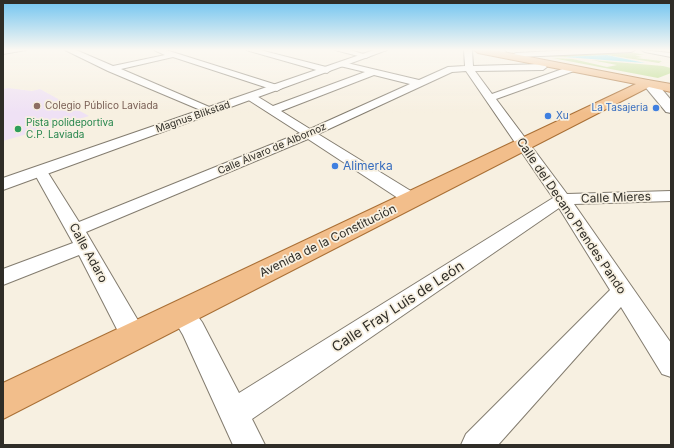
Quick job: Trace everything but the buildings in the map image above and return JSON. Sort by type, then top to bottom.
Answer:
[{"type":"main road","points":[[581,71],[649,84],[671,85]]},
{"type":"main road","points":[[587,71],[649,84]]},
{"type":"main road","name":"Avenida de la Constitución","points":[[3,401],[649,84]]},
{"type":"street","points":[[115,71],[210,111]]},
{"type":"street","points":[[223,71],[277,88]]},
{"type":"street","name":"Magnus Blikstad","points":[[3,184],[324,71]]},
{"type":"street","points":[[369,71],[418,83]]},
{"type":"street","name":"Calle Álvaro de Albornoz","points":[[3,277],[80,238],[446,71]]},
{"type":"street","name":"Calle del Decano Prendes Pando","points":[[470,71],[562,200],[671,365]]},
{"type":"street","points":[[489,98],[566,71]]},
{"type":"street","points":[[273,110],[373,72]]},
{"type":"street","points":[[649,84],[662,88],[671,88]]},
{"type":"street","points":[[649,84],[671,109]]},
{"type":"street","points":[[251,97],[413,200]]},
{"type":"street","name":"Calle Adaro","points":[[40,171],[80,238],[134,337]]},
{"type":"street","name":"Calle Mieres","points":[[562,200],[671,196]]},
{"type":"street","name":"Calle Fray Luis de León","points":[[233,414],[562,200]]},
{"type":"street","points":[[477,445],[622,291]]},
{"type":"street","points":[[182,313],[193,329],[249,445]]},
{"type":"shaded area","name":"Colegio Público Laviada","points":[[8,88],[32,91],[40,89],[89,116],[3,141],[3,89]]},
{"type":"green space","points":[[620,71],[671,71],[671,73],[658,78]]},
{"type":"place","name":"Colegio Público Laviada","points":[[37,106]]},
{"type":"place","name":"La Tasajeria","points":[[656,108]]},
{"type":"place","name":"Xu","points":[[548,116]]},
{"type":"place","name":"Pista polideportiva C.P. Laviada","points":[[18,129]]},
{"type":"place","name":"Alimerka","points":[[335,166]]}]
